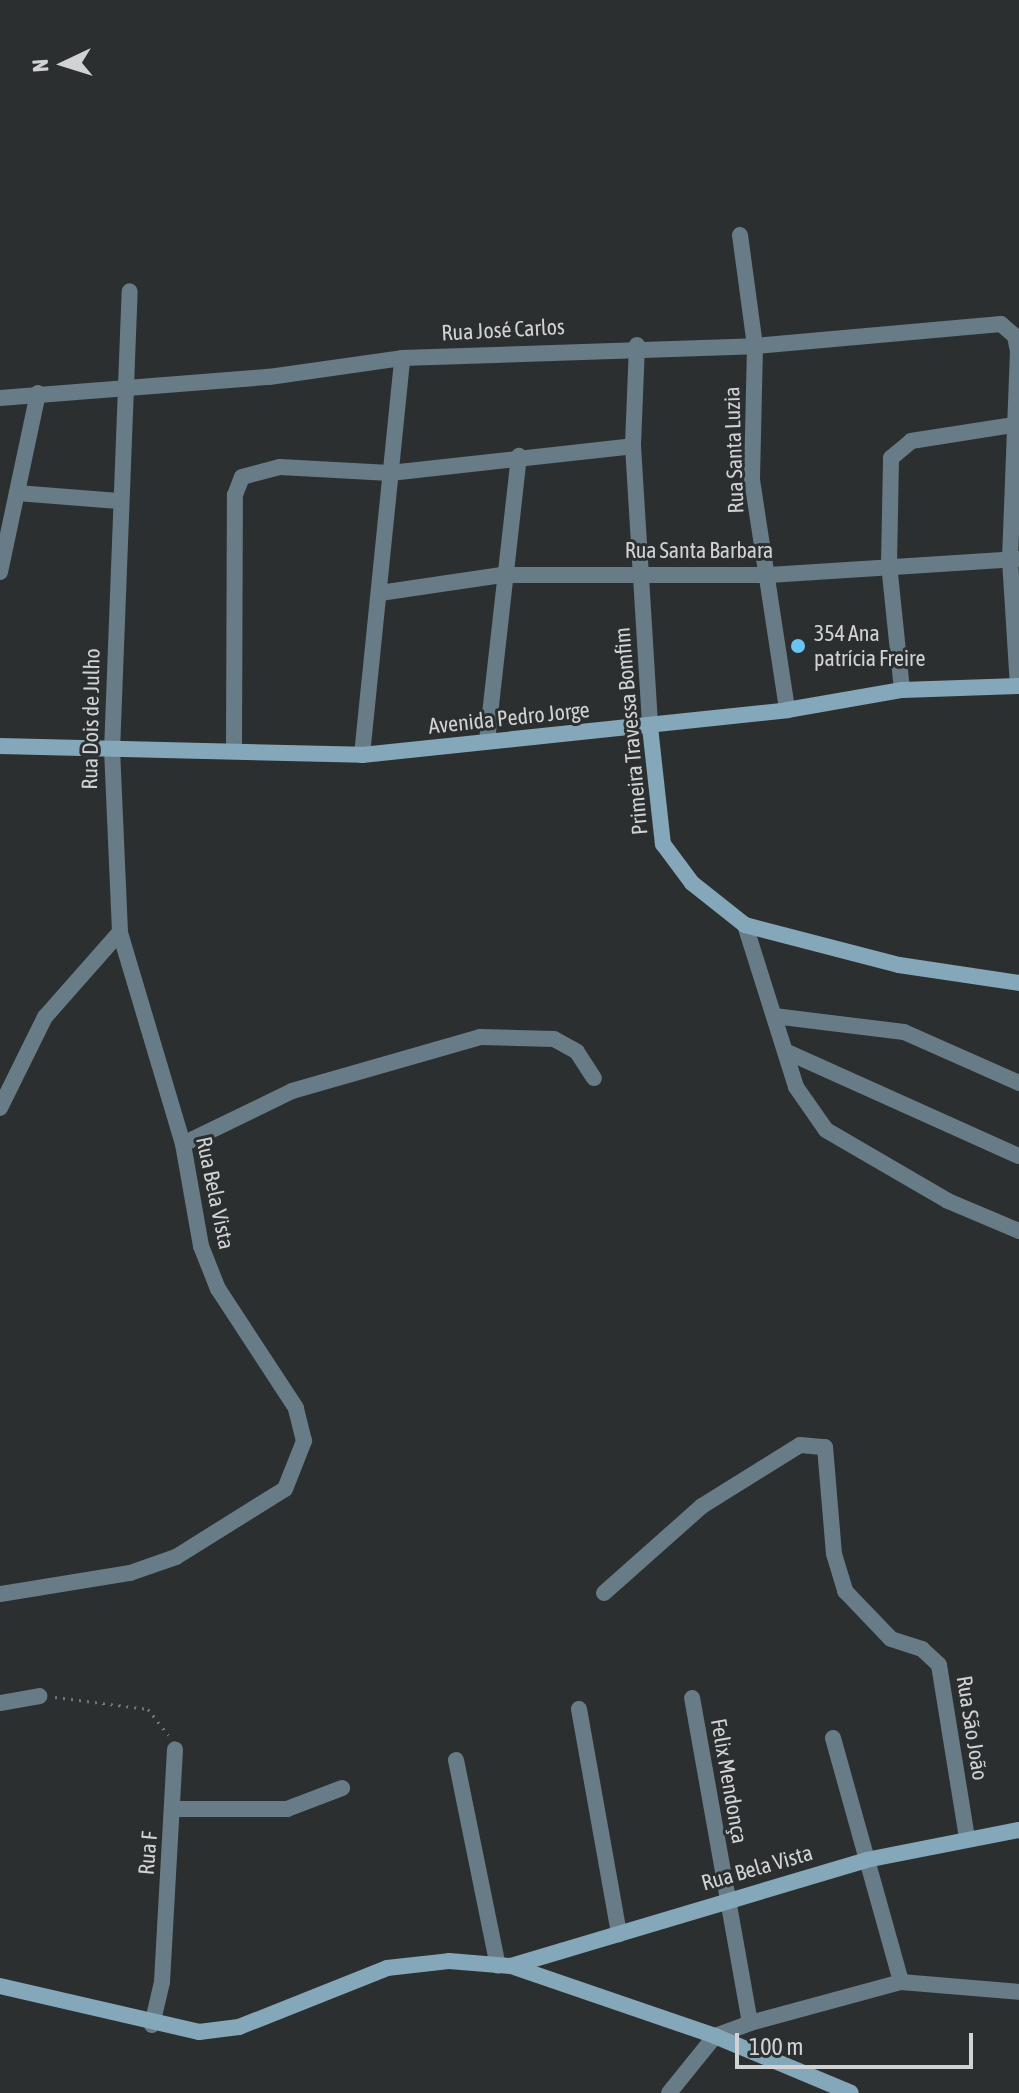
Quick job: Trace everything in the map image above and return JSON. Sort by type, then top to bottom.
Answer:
[{"type":"street","name":"Rua Santa Luzia","points":[[740,235],[755,346],[752,480],[769,575],[787,710]]},
{"type":"street","name":"Rua Dois de Julho","points":[[120,932],[112,751],[119,501],[130,383],[130,291]]},
{"type":"street","name":"Rua José Carlos","points":[[0,398],[130,383],[269,377],[402,358],[637,345],[755,346],[893,329],[1008,327],[1018,351],[1016,424]]},
{"type":"street","name":"Primeira Travessa Bomfim","points":[[637,345],[633,446],[650,727],[663,844],[692,883],[745,925]]},
{"type":"street","points":[[362,755],[402,358]]},
{"type":"street","points":[[0,572],[38,393]]},
{"type":"street","points":[[902,690],[889,564],[891,458],[911,441],[1016,424],[1015,560],[1019,686]]},
{"type":"street","points":[[234,751],[235,495],[242,477],[258,468],[390,473],[519,456],[633,446]]},
{"type":"street","points":[[487,741],[502,575],[519,456]]},
{"type":"street","points":[[17,493],[119,501]]},
{"type":"street","name":"Rua Santa Barbara","points":[[380,593],[502,575],[641,572],[769,575],[889,564],[1015,560]]},
{"type":"street","name":"Avenida Pedro Jorge","points":[[0,746],[362,755],[650,727],[787,710],[902,690],[1019,686]]},
{"type":"street","points":[[745,925],[899,965],[1019,983]]},
{"type":"street","points":[[745,925],[803,1102],[826,1130],[948,1201],[1019,1231]]},
{"type":"street","points":[[0,1108],[45,1017],[120,932]]},
{"type":"street","name":"Rua Bela Vista","points":[[0,1594],[130,1573],[176,1557],[285,1489],[304,1441],[296,1408],[218,1289],[201,1246],[183,1144],[120,932]]},
{"type":"street","points":[[774,1016],[904,1032],[1019,1083]]},
{"type":"street","points":[[183,1144],[292,1091],[480,1037],[554,1039],[577,1052],[594,1078]]},
{"type":"street","points":[[785,1051],[1019,1156]]},
{"type":"street","name":"Rua São João","points":[[604,1593],[688,1516],[800,1445],[815,1443],[830,1459],[834,1554],[845,1591],[891,1639],[922,1649],[939,1665],[967,1838]]},
{"type":"street","points":[[0,1703],[39,1696]]},
{"type":"street","name":"Felix Mendonça","points":[[692,1698],[725,1899],[750,2023]]},
{"type":"street","points":[[579,1709],[619,1934]]},
{"type":"street","points":[[833,1738],[901,1982]]},
{"type":"street","points":[[174,1809],[175,1749]]},
{"type":"street","points":[[456,1760],[505,1966]]},
{"type":"street","name":"Rua F","points":[[152,2025],[174,1809],[287,1809],[342,1788]]},
{"type":"street","name":"Rua Bela Vista","points":[[505,1966],[866,1860],[1019,1830]]},
{"type":"street","points":[[0,1986],[56,1994],[152,2025],[199,2032],[239,2027],[387,1968],[505,1966],[715,2036],[851,2093]]},
{"type":"street","points":[[669,2093],[715,2036],[750,2023],[901,1982],[1019,1992]]},
{"type":"path","points":[[39,1696],[113,1699],[148,1709],[175,1749]]},
{"type":"place","name":"354 Ana patrícia Freire","points":[[798,646]]}]
